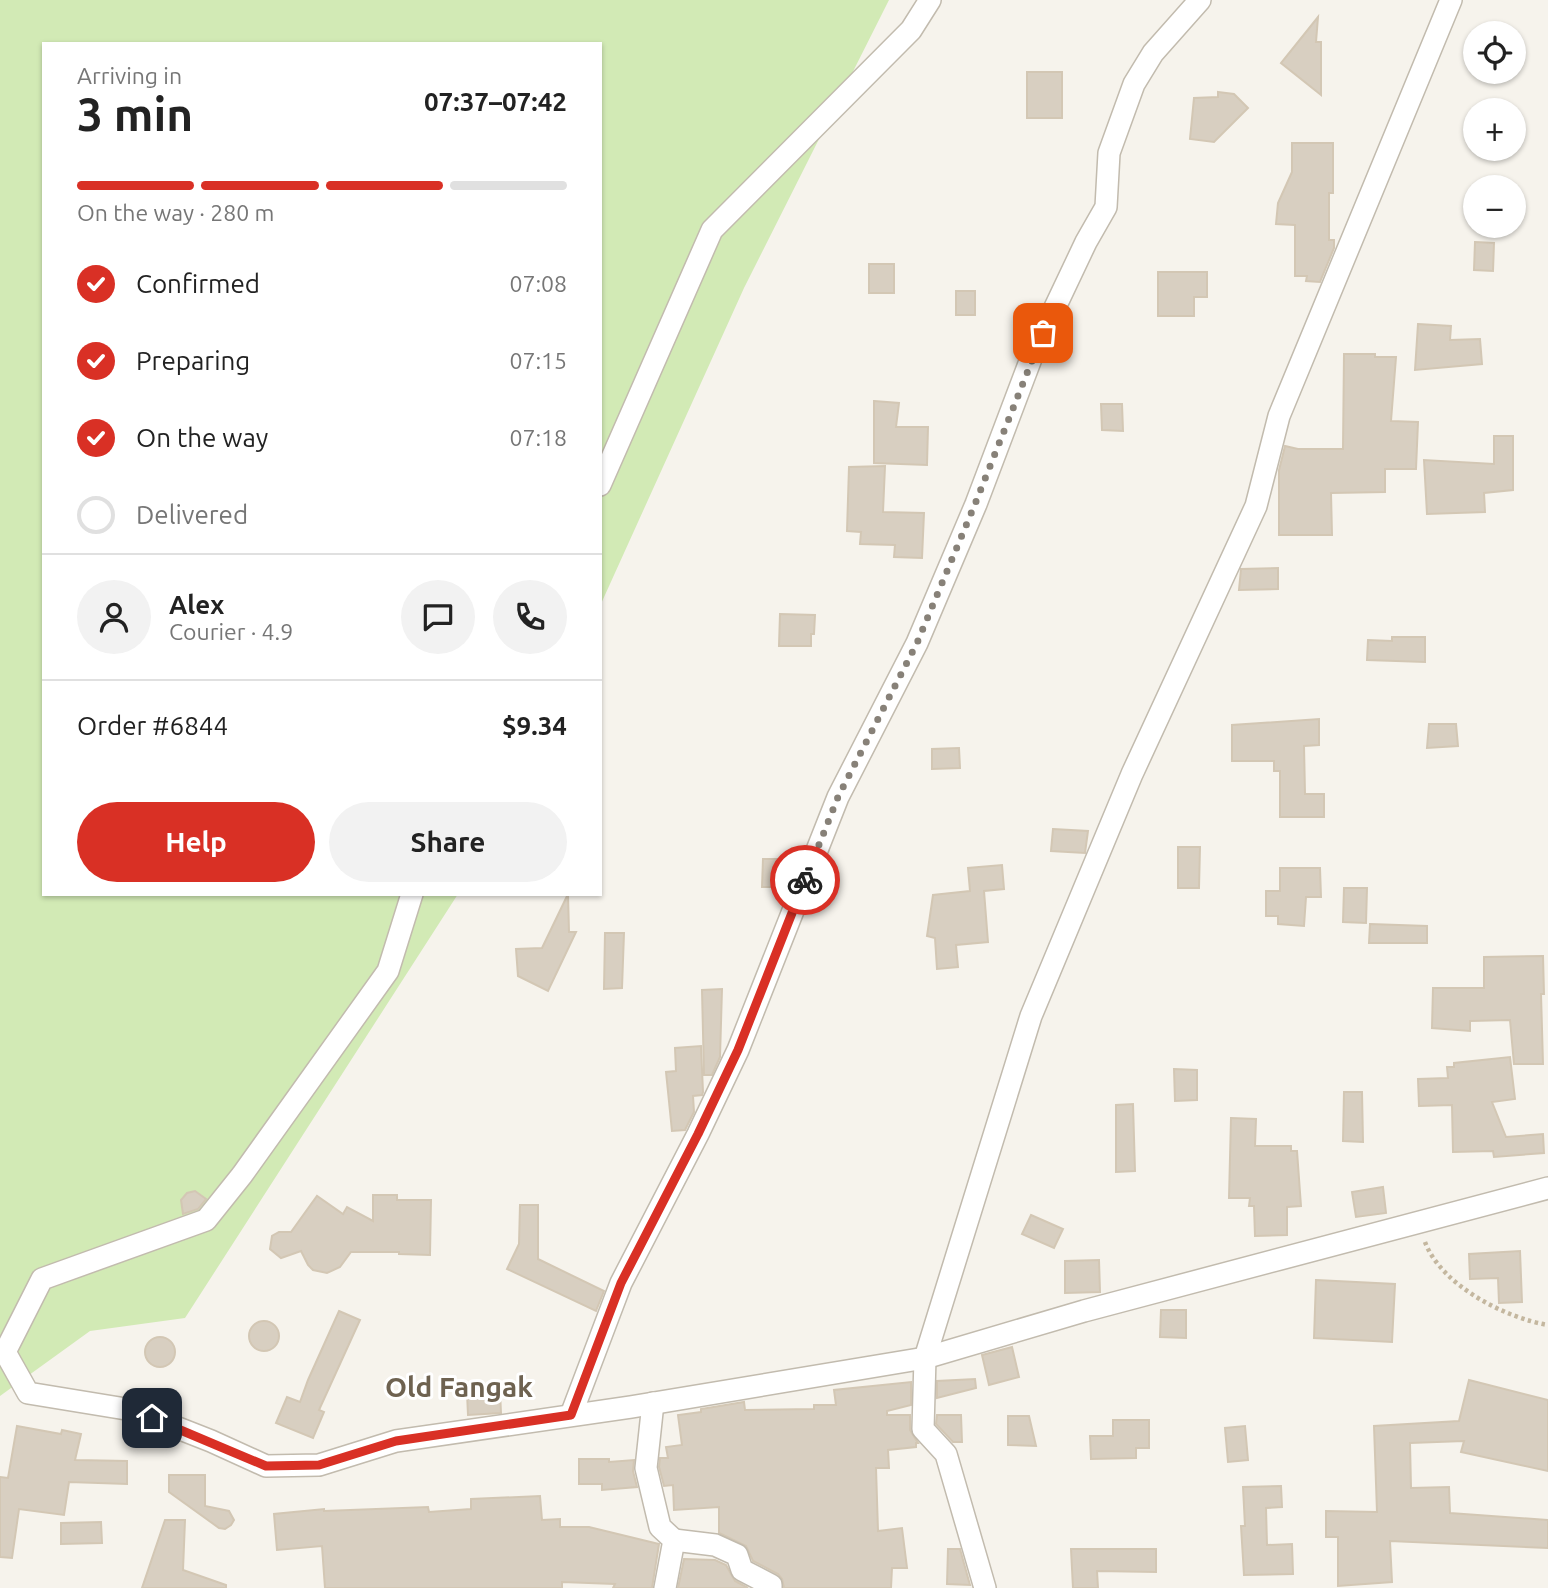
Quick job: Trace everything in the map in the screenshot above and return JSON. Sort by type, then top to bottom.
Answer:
[{"type":"street","points":[[602,480],[712,230],[911,30],[930,0]]},
{"type":"street","points":[[571,1415],[621,1283],[738,1050],[838,797],[917,643],[975,504],[1032,356],[1086,242],[1106,207],[1110,153],[1134,84],[1153,53],[1200,0]]},
{"type":"street","points":[[985,1588],[946,1454],[923,1429],[925,1358],[1031,1016],[1132,774],[1256,506],[1279,416],[1451,0]]},
{"type":"street","points":[[411,896],[388,971],[242,1175],[206,1220],[42,1279],[5,1352],[28,1393],[132,1410],[266,1466],[319,1465],[396,1441],[653,1403],[925,1358],[1084,1311],[1548,1188]]},
{"type":"street","points":[[653,1403],[646,1468],[660,1527],[674,1540],[715,1545],[737,1555],[742,1570],[771,1585],[771,1588]]},
{"type":"street","points":[[665,1588],[674,1540]]},
{"type":"path","points":[[1417,1221],[1429,1252],[1456,1285],[1525,1321],[1548,1325]]},
{"type":"green space","points":[[0,0],[889,0],[744,288],[602,602],[602,42],[42,42],[42,896],[457,896],[185,1318],[90,1331],[0,1396]]},
{"type":"building","points":[[1318,17],[1316,42],[1321,42],[1321,95],[1281,63]]},
{"type":"building","points":[[1027,72],[1062,72],[1062,118],[1027,118]]},
{"type":"building","points":[[1218,92],[1234,94],[1248,108],[1214,142],[1190,139],[1194,98],[1218,97]]},
{"type":"building","points":[[1292,143],[1333,143],[1329,240],[1334,240],[1334,248],[1320,282],[1306,281],[1307,276],[1295,276],[1295,225],[1276,224],[1278,203],[1292,172]]},
{"type":"building","points":[[1475,242],[1494,243],[1493,271],[1474,270]]},
{"type":"building","points":[[869,264],[894,264],[894,293],[869,293]]},
{"type":"building","points":[[1158,272],[1207,272],[1207,297],[1194,297],[1194,316],[1158,316]]},
{"type":"building","points":[[956,291],[975,291],[975,315],[956,315]]},
{"type":"building","points":[[1418,324],[1451,326],[1450,340],[1480,339],[1482,364],[1415,370]]},
{"type":"building","points":[[1344,354],[1396,357],[1391,421],[1418,422],[1416,469],[1385,469],[1385,492],[1331,493],[1332,535],[1279,535],[1279,470],[1285,446],[1298,449],[1343,449]]},
{"type":"building","points":[[874,401],[899,403],[896,427],[928,427],[927,465],[874,463]]},
{"type":"building","points":[[1101,404],[1122,404],[1123,431],[1102,430]]},
{"type":"building","points":[[1494,436],[1513,436],[1513,490],[1484,493],[1485,512],[1427,514],[1424,460],[1494,464]]},
{"type":"building","points":[[885,466],[883,512],[924,513],[922,558],[894,557],[895,545],[860,544],[861,532],[847,531],[849,467]]},
{"type":"building","points":[[1278,568],[1278,589],[1239,590],[1241,569]]},
{"type":"building","points":[[780,614],[815,615],[811,646],[779,646]]},
{"type":"building","points":[[1392,637],[1425,637],[1425,662],[1367,660],[1368,640],[1392,641]]},
{"type":"building","points":[[1319,719],[1319,745],[1304,746],[1305,794],[1324,794],[1324,817],[1280,817],[1280,771],[1274,771],[1274,761],[1232,761],[1232,725]]},
{"type":"building","points":[[1429,724],[1456,724],[1458,746],[1427,748]]},
{"type":"building","points":[[959,748],[960,768],[932,769],[932,749]]},
{"type":"building","points":[[1053,829],[1088,831],[1085,853],[1051,851]]},
{"type":"building","points":[[1178,847],[1200,847],[1199,888],[1178,888]]},
{"type":"building","points":[[763,859],[795,859],[788,887],[762,887]]},
{"type":"building","points":[[1002,865],[1004,889],[984,891],[988,942],[956,945],[958,967],[937,969],[935,938],[927,936],[933,895],[970,891],[968,868]]},
{"type":"building","points":[[1280,868],[1320,868],[1321,897],[1306,897],[1304,926],[1278,924],[1278,916],[1266,916],[1266,891],[1280,891]]},
{"type":"building","points":[[1344,888],[1367,888],[1366,923],[1343,922]]},
{"type":"building","points":[[568,896],[569,932],[576,932],[548,991],[518,976],[516,949],[542,948]]},
{"type":"building","points":[[1370,924],[1427,926],[1427,943],[1369,943]]},
{"type":"building","points":[[605,933],[624,933],[622,988],[604,989]]},
{"type":"building","points":[[1543,956],[1543,1064],[1514,1064],[1510,1020],[1470,1021],[1470,1031],[1432,1028],[1433,988],[1484,988],[1484,957]]},
{"type":"building","points":[[722,989],[720,1057],[712,1075],[704,1075],[702,990]]},
{"type":"building","points":[[701,1046],[702,1095],[693,1096],[694,1112],[685,1130],[672,1131],[666,1072],[676,1071],[675,1048]]},
{"type":"building","points":[[1510,1057],[1515,1099],[1492,1102],[1506,1137],[1543,1134],[1544,1153],[1494,1157],[1493,1151],[1453,1152],[1452,1105],[1419,1106],[1418,1079],[1448,1078],[1447,1067],[1454,1067],[1454,1063]]},
{"type":"building","points":[[1174,1069],[1197,1070],[1197,1100],[1175,1101]]},
{"type":"building","points":[[1344,1092],[1362,1092],[1363,1142],[1343,1141]]},
{"type":"building","points":[[1133,1104],[1135,1171],[1116,1172],[1116,1105]]},
{"type":"building","points":[[1231,1118],[1256,1119],[1255,1146],[1291,1146],[1291,1151],[1297,1151],[1301,1206],[1287,1207],[1287,1235],[1255,1236],[1254,1206],[1249,1206],[1250,1198],[1229,1198]]},
{"type":"building","points":[[1383,1187],[1386,1213],[1356,1217],[1352,1192]]},
{"type":"building","points":[[195,1191],[206,1199],[198,1209],[183,1214],[181,1200],[187,1193]]},
{"type":"building","points":[[373,1195],[397,1195],[397,1200],[431,1200],[430,1255],[351,1252],[340,1267],[327,1273],[313,1270],[301,1251],[281,1258],[270,1249],[272,1236],[279,1232],[291,1232],[317,1196],[343,1214],[347,1207],[373,1221]]},
{"type":"building","points":[[520,1205],[538,1205],[538,1259],[604,1291],[596,1311],[507,1269],[519,1244]]},
{"type":"building","points":[[1031,1215],[1063,1229],[1054,1248],[1022,1234]]},
{"type":"building","points":[[1520,1251],[1522,1302],[1499,1303],[1498,1278],[1470,1279],[1469,1254]]},
{"type":"building","points":[[1099,1260],[1100,1292],[1065,1293],[1065,1261]]},
{"type":"building","points":[[1316,1280],[1395,1284],[1392,1342],[1314,1338]]},
{"type":"building","points":[[1161,1310],[1186,1310],[1186,1338],[1160,1337]]},
{"type":"building","points":[[339,1311],[360,1320],[319,1410],[324,1412],[313,1438],[276,1423],[287,1397],[300,1402]]},
{"type":"building","points":[[264,1321],[275,1325],[279,1336],[275,1347],[264,1351],[253,1347],[249,1336],[253,1325]]},
{"type":"building","points":[[160,1337],[170,1342],[175,1352],[170,1362],[160,1367],[150,1362],[145,1352],[150,1342]]},
{"type":"building","points":[[1012,1347],[1019,1377],[989,1385],[982,1355]]},
{"type":"building","points":[[975,1379],[976,1388],[937,1398],[937,1381]]},
{"type":"building","points":[[1469,1380],[1548,1400],[1548,1471],[1461,1452],[1464,1441],[1410,1443],[1411,1488],[1449,1487],[1450,1513],[1548,1520],[1548,1548],[1390,1541],[1392,1582],[1338,1586],[1338,1537],[1326,1537],[1326,1511],[1377,1512],[1374,1426],[1459,1421]]},
{"type":"building","points":[[911,1382],[911,1405],[887,1411],[887,1415],[910,1415],[910,1430],[918,1443],[916,1447],[888,1450],[889,1468],[876,1468],[878,1531],[902,1528],[907,1568],[892,1568],[891,1588],[784,1588],[778,1574],[753,1561],[746,1546],[719,1533],[719,1507],[674,1510],[673,1485],[664,1486],[659,1467],[660,1458],[668,1458],[666,1447],[682,1445],[678,1415],[744,1402],[745,1410],[814,1409],[814,1405],[836,1405],[834,1390]]},
{"type":"building","points":[[500,1392],[501,1413],[468,1415],[467,1393]]},
{"type":"building","points":[[937,1415],[961,1415],[962,1442],[953,1442],[936,1424]]},
{"type":"building","points":[[1008,1416],[1029,1416],[1036,1446],[1008,1445]]},
{"type":"building","points":[[1113,1420],[1149,1420],[1149,1448],[1136,1448],[1136,1458],[1091,1459],[1090,1436],[1113,1436]]},
{"type":"building","points":[[17,1426],[61,1434],[62,1430],[81,1434],[75,1460],[127,1461],[127,1484],[69,1482],[64,1515],[19,1509],[12,1558],[0,1557],[0,1477],[8,1478]]},
{"type":"building","points":[[1245,1426],[1248,1460],[1228,1462],[1225,1428]]},
{"type":"building","points":[[579,1459],[609,1459],[609,1462],[634,1460],[633,1471],[637,1487],[602,1490],[602,1484],[579,1484]]},
{"type":"building","points":[[169,1475],[205,1475],[205,1506],[229,1511],[234,1520],[231,1525],[225,1529],[219,1528],[169,1492]]},
{"type":"building","points":[[1281,1486],[1282,1507],[1266,1508],[1267,1545],[1292,1544],[1293,1574],[1244,1575],[1241,1526],[1245,1526],[1243,1487]]},
{"type":"building","points":[[540,1496],[542,1520],[560,1519],[560,1527],[589,1527],[659,1544],[652,1588],[613,1588],[615,1584],[562,1582],[562,1588],[325,1588],[322,1546],[277,1550],[274,1514],[324,1509],[428,1507],[429,1512],[471,1509],[471,1499]]},
{"type":"building","points":[[165,1520],[185,1520],[183,1570],[226,1585],[226,1588],[142,1588]]},
{"type":"building","points":[[101,1522],[102,1543],[61,1544],[61,1523]]},
{"type":"building","points":[[948,1549],[960,1549],[970,1585],[947,1584]]},
{"type":"building","points":[[1071,1549],[1156,1549],[1156,1572],[1097,1571],[1098,1588],[1073,1588]]},
{"type":"building","points":[[684,1559],[715,1560],[726,1565],[735,1581],[748,1588],[678,1588]]},
{"type":"way so far","points":[[805,880],[838,797],[917,643],[1043,333]]},
{"type":"district","name":"Old Fangak","points":[[459,1386]]},
{"type":"route","points":[[152,1418],[266,1466],[319,1465],[396,1441],[571,1415],[621,1283],[738,1050],[805,880]]}]
